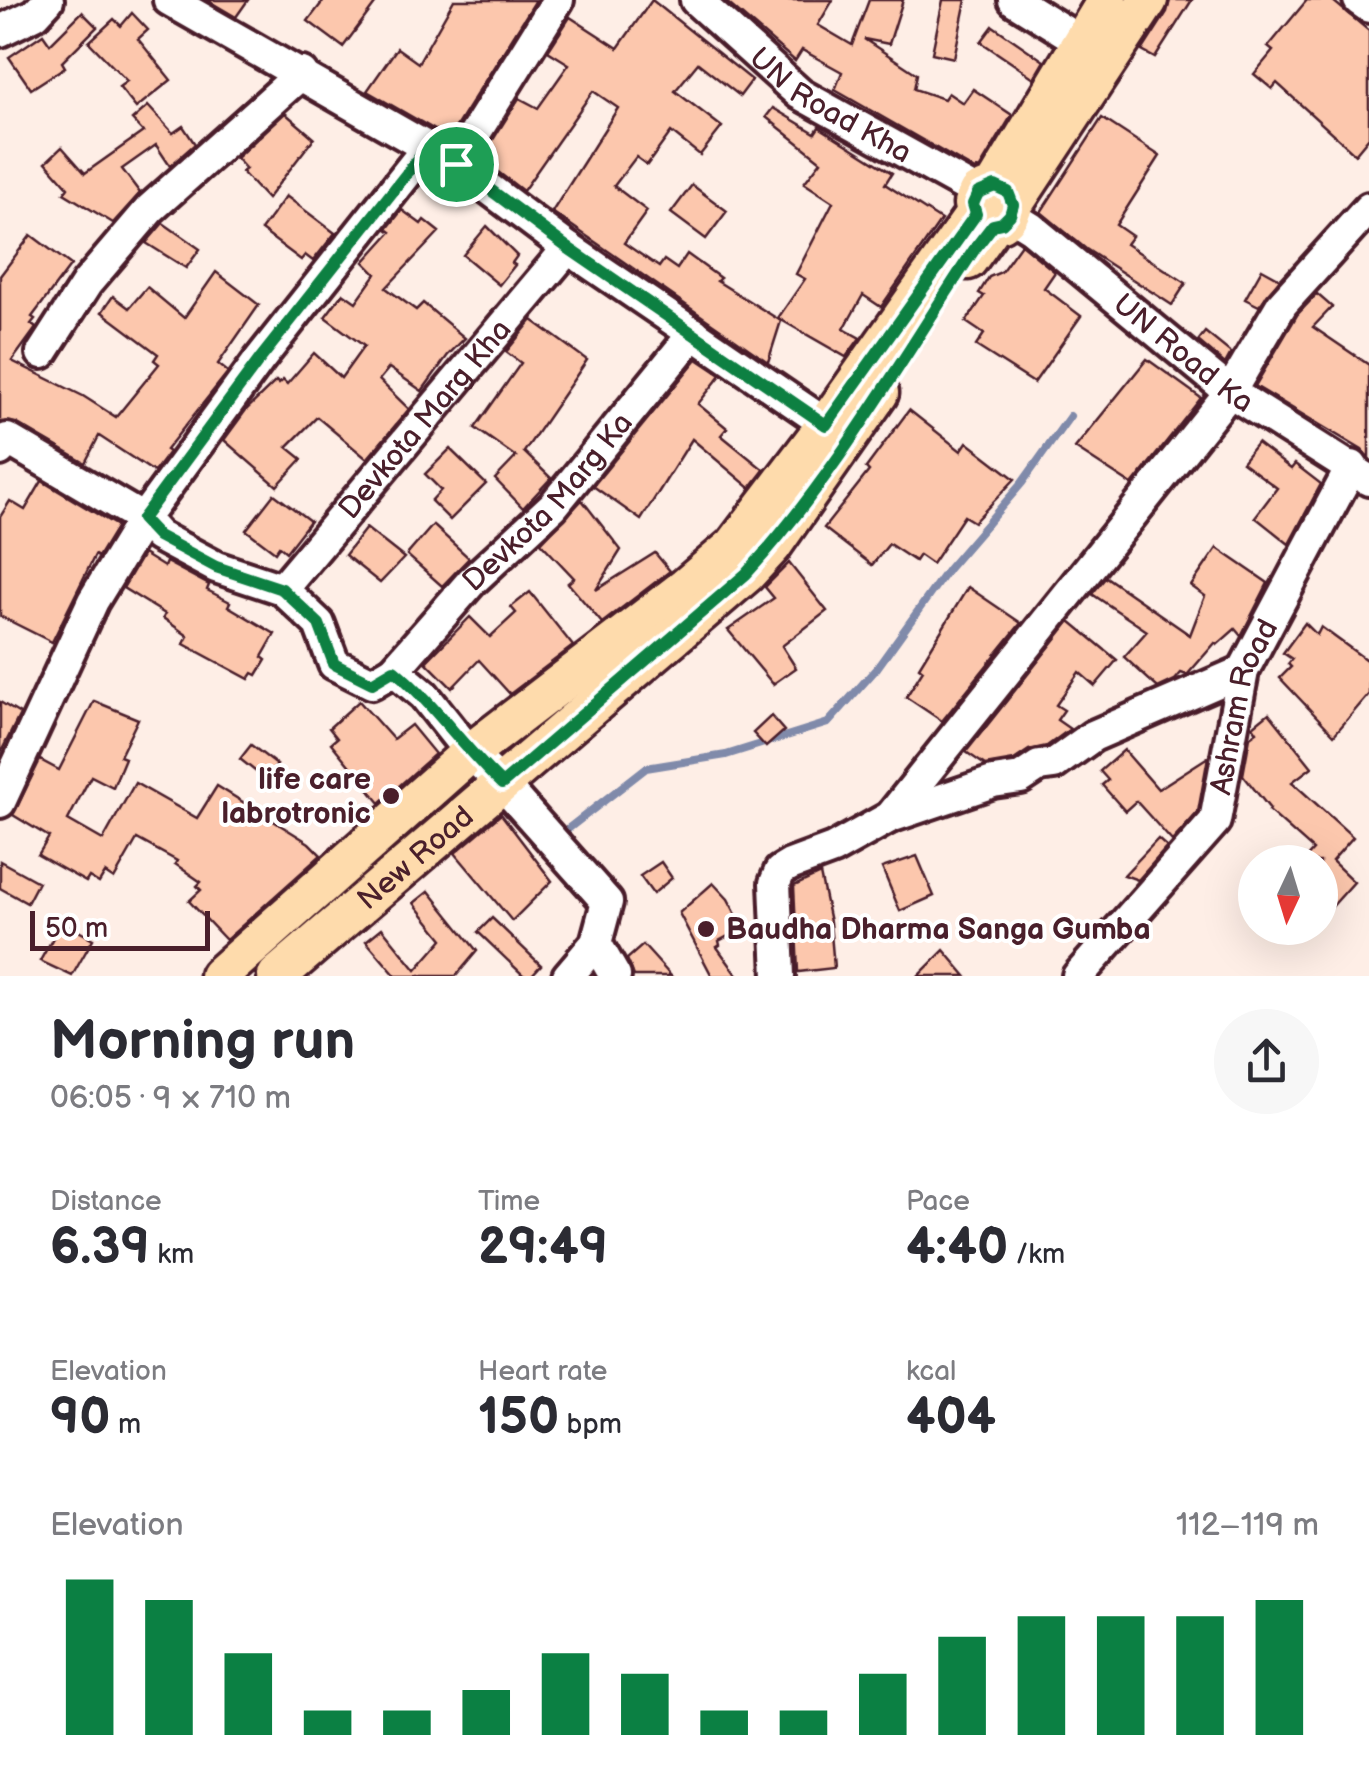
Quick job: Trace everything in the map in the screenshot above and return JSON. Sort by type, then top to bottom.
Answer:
[{"type":"main road","points":[[994,206],[1080,41],[1107,0]]},
{"type":"main road","points":[[219,976],[470,754],[734,546],[838,432],[994,206],[1148,0]]},
{"type":"main road","name":"New Road","points":[[278,976],[746,574],[772,546],[838,432]]},
{"type":"street","points":[[0,30],[35,14],[48,0]]},
{"type":"street","points":[[169,0],[456,164],[568,248],[838,432]]},
{"type":"street","points":[[456,164],[558,0]]},
{"type":"street","name":"UN Road Kha","points":[[696,0],[800,94],[994,206]]},
{"type":"street","points":[[1014,0],[1080,41]]},
{"type":"street","points":[[1358,0],[1369,8]]},
{"type":"street","points":[[42,353],[87,282],[150,209],[302,73]]},
{"type":"street","points":[[0,802],[92,601],[142,519],[260,359],[427,148]]},
{"type":"street","name":"UN Road Ka","points":[[994,206],[1031,228],[1230,392],[1360,473]]},
{"type":"street","points":[[890,818],[1230,392],[1282,304],[1369,208]]},
{"type":"street","name":"Devkota Marg Kha","points":[[282,589],[568,248]]},
{"type":"street","name":"Devkota Marg Ka","points":[[394,670],[472,581],[553,506],[694,332]]},
{"type":"street","points":[[0,450],[7,439],[142,519],[158,536],[216,567],[282,589],[319,624],[334,664],[372,683],[394,670],[424,695],[470,754],[502,784],[607,902],[596,943],[568,976]]},
{"type":"street","name":"Ashram Road","points":[[1078,976],[1215,822],[1243,671],[1360,473]]},
{"type":"street","points":[[779,976],[774,884],[780,872],[890,818],[993,782],[1021,778],[1038,766],[1054,764],[1107,729],[1243,671]]},
{"type":"street","points":[[596,943],[615,976]]},
{"type":"building","points":[[207,0],[248,0],[236,17]]},
{"type":"building","points":[[324,0],[378,0],[343,47],[308,21]]},
{"type":"building","points":[[454,0],[536,0],[449,138],[367,91],[397,48],[418,63]]},
{"type":"building","points":[[652,0],[752,80],[740,96],[698,63],[675,91],[722,127],[700,155],[671,132],[647,165],[636,157],[614,186],[647,211],[624,243],[659,267],[664,260],[677,269],[687,254],[720,278],[717,281],[781,321],[768,362],[552,212],[618,108],[593,91],[523,191],[481,159],[519,98],[538,108],[569,64],[548,51],[570,17],[618,48]]},
{"type":"building","points":[[724,0],[833,0],[818,25],[852,45],[869,0],[903,0],[889,44],[864,39],[917,74],[914,89],[944,99],[948,93],[963,103],[973,89],[1012,115],[980,168],[975,170],[835,90],[842,72],[802,50],[795,61]]},
{"type":"building","points":[[943,0],[966,0],[954,58],[932,53]]},
{"type":"building","points":[[1170,0],[1192,0],[1155,58],[1142,51],[1167,12]]},
{"type":"building","points":[[1307,0],[1332,0],[1369,31],[1369,137],[1355,154],[1277,83],[1272,89],[1254,74],[1273,51],[1268,47]]},
{"type":"building","points":[[82,12],[97,27],[62,62],[65,67],[31,89],[9,57],[43,34],[50,44]]},
{"type":"building","points":[[132,13],[148,30],[138,39],[171,80],[136,108],[119,87],[127,81],[89,42],[114,19],[121,26]]},
{"type":"building","points":[[993,26],[1044,61],[1034,78],[981,42]]},
{"type":"building","points":[[148,106],[173,133],[183,126],[195,144],[170,166],[156,145],[122,169],[140,193],[113,223],[64,193],[68,187],[46,162],[62,147],[85,173],[143,132],[132,120]]},
{"type":"building","points":[[773,108],[815,133],[819,127],[892,173],[885,184],[941,220],[881,307],[863,295],[844,329],[860,338],[846,357],[778,318],[805,279],[796,274],[833,202],[804,183],[821,161],[766,117]]},
{"type":"building","points":[[285,113],[314,138],[267,199],[242,172],[246,169],[236,158]]},
{"type":"building","points":[[1102,118],[1160,156],[1116,225],[1132,236],[1126,244],[1186,283],[1172,305],[1086,249],[1041,212]]},
{"type":"building","points":[[692,185],[727,211],[706,239],[671,213]]},
{"type":"building","points":[[286,196],[335,233],[313,261],[305,255],[301,260],[261,230]]},
{"type":"building","points":[[402,210],[439,232],[386,288],[416,310],[423,303],[465,338],[422,391],[389,368],[379,380],[409,409],[367,459],[317,417],[287,447],[302,459],[277,486],[224,440],[246,410],[276,381],[287,384],[314,353],[341,378],[364,346],[325,317],[343,293],[356,302],[376,274],[364,262],[391,232],[387,229]]},
{"type":"building","points":[[163,223],[200,249],[186,268],[146,243]]},
{"type":"building","points":[[487,226],[517,256],[512,263],[515,265],[499,285],[463,255]]},
{"type":"building","points":[[31,235],[71,265],[32,317],[35,319],[31,324],[36,328],[12,361],[116,417],[159,364],[154,360],[158,354],[102,312],[113,296],[129,308],[147,287],[184,318],[216,272],[259,305],[218,364],[228,372],[166,450],[169,452],[154,472],[99,436],[85,463],[16,423],[0,422],[0,276]]},
{"type":"building","points":[[1021,244],[1055,272],[1044,288],[1081,316],[1034,383],[976,346],[984,334],[966,322],[984,296],[979,293],[989,277],[1001,272]]},
{"type":"building","points":[[1262,269],[1280,279],[1259,306],[1245,299]]},
{"type":"building","points":[[1317,294],[1332,307],[1313,327],[1369,365],[1369,458],[1362,450],[1255,386],[1297,315]]},
{"type":"building","points":[[532,320],[587,360],[524,452],[551,478],[523,508],[495,479],[516,457],[475,428],[521,363],[506,352]]},
{"type":"building","points":[[1205,332],[1231,353],[1225,364],[1198,341]]},
{"type":"building","points":[[697,359],[721,375],[698,404],[727,428],[721,435],[764,470],[750,488],[692,439],[641,520],[593,486]]},
{"type":"building","points":[[1147,359],[1201,398],[1132,485],[1075,448]]},
{"type":"building","points":[[909,410],[961,451],[967,442],[1015,479],[974,522],[964,516],[932,564],[919,555],[915,561],[889,544],[872,565],[824,528],[869,471],[866,468]]},
{"type":"building","points":[[1257,443],[1291,469],[1295,464],[1321,484],[1289,544],[1255,517],[1277,488],[1242,462]]},
{"type":"building","points":[[450,449],[486,484],[450,520],[431,501],[441,490],[425,474]]},
{"type":"building","points":[[42,481],[117,526],[98,557],[95,555],[52,642],[0,616],[0,517],[10,501],[25,510]]},
{"type":"building","points":[[274,494],[310,521],[286,552],[279,546],[275,552],[246,530]]},
{"type":"building","points":[[582,500],[621,550],[596,590],[655,553],[670,571],[602,623],[568,583],[574,578],[541,543]]},
{"type":"building","points":[[433,525],[469,558],[442,586],[407,555]]},
{"type":"building","points":[[366,528],[404,558],[380,583],[345,555]]},
{"type":"building","points":[[1217,548],[1268,583],[1241,636],[1235,629],[1215,643],[1187,675],[1181,673],[1158,688],[1124,657],[1147,631],[1092,594],[1106,577],[1190,635],[1205,596],[1191,586]]},
{"type":"building","points":[[143,554],[209,585],[207,590],[230,602],[228,606],[275,634],[257,675],[253,673],[249,679],[184,644],[188,636],[163,618],[165,614],[123,588]]},
{"type":"building","points":[[789,563],[827,611],[782,646],[796,668],[773,684],[728,630],[774,598],[765,587]]},
{"type":"building","points":[[968,587],[1021,623],[942,721],[906,697],[923,670],[919,667]]},
{"type":"building","points":[[530,592],[573,646],[510,694],[479,660],[452,688],[426,662],[470,617],[490,637],[516,613],[511,607]]},
{"type":"building","points":[[1070,621],[1117,660],[1095,686],[1079,672],[1056,705],[1064,710],[1057,720],[1070,729],[1047,746],[1029,750],[1014,760],[985,765],[966,752]]},
{"type":"building","points":[[1305,623],[1317,635],[1321,627],[1369,662],[1369,694],[1334,735],[1280,678],[1291,667],[1288,664],[1292,659],[1283,653]]},
{"type":"building","points":[[94,701],[138,719],[120,756],[125,758],[113,787],[91,776],[68,820],[103,840],[135,783],[197,818],[217,786],[309,843],[321,855],[226,940],[189,901],[201,890],[197,886],[201,882],[175,864],[177,861],[137,839],[114,879],[105,873],[99,883],[89,877],[86,882],[38,855],[49,837],[13,815],[40,760],[59,770]]},
{"type":"building","points":[[359,701],[393,739],[411,725],[435,754],[380,803],[331,743],[337,738],[329,728]]},
{"type":"building","points":[[0,702],[20,714],[0,754]]},
{"type":"building","points":[[1269,713],[1312,767],[1292,782],[1353,837],[1338,854],[1338,845],[1307,845],[1269,811],[1243,775],[1250,737],[1257,732],[1253,726]]},
{"type":"building","points":[[771,716],[784,731],[766,747],[753,733]]},
{"type":"building","points":[[251,745],[277,765],[265,779],[240,759]]},
{"type":"building","points":[[1124,750],[1158,789],[1208,757],[1198,812],[1172,841],[1136,801],[1125,811],[1102,785],[1108,780],[1100,771]]},
{"type":"building","points":[[501,814],[552,881],[512,921],[455,853]]},
{"type":"building","points":[[1158,839],[1167,847],[1138,880],[1124,875]]},
{"type":"building","points":[[917,856],[934,896],[900,911],[882,868]]},
{"type":"building","points":[[0,861],[38,882],[27,903],[0,888]]},
{"type":"building","points":[[661,862],[672,878],[653,894],[640,876]]},
{"type":"building","points":[[1338,867],[1354,882],[1338,900]]},
{"type":"building","points":[[820,874],[834,968],[798,972],[794,886]]},
{"type":"building","points":[[713,883],[728,899],[743,928],[719,941],[717,947],[738,976],[712,976],[679,913]]},
{"type":"building","points":[[429,891],[477,951],[456,976],[396,976],[366,941],[382,928],[416,970],[443,939],[414,903]]},
{"type":"building","points":[[492,918],[541,965],[531,976],[524,976],[478,932]]},
{"type":"building","points":[[62,922],[93,939],[72,976],[40,961]]},
{"type":"building","points":[[643,945],[671,976],[634,976],[627,959]]},
{"type":"building","points":[[944,950],[966,976],[918,976]]},
{"type":"waterway","points":[[569,828],[646,768],[726,755],[828,723],[877,668],[948,569],[1022,483],[1070,416]]},
{"type":"place","name":"life care labrotronic","points":[[391,796]]},
{"type":"place","name":"Baudha Dharma Sanga Gumba","points":[[706,929]]},
{"type":"route","points":[[427,148],[456,164],[568,248],[826,425],[976,214],[973,204],[978,193],[995,186],[1008,192],[1013,205],[1010,215],[993,225],[976,247],[772,546],[746,574],[502,784],[470,754],[424,695],[394,670],[372,683],[334,664],[319,624],[282,589],[216,567],[158,536],[142,519],[260,359],[427,148]]}]
